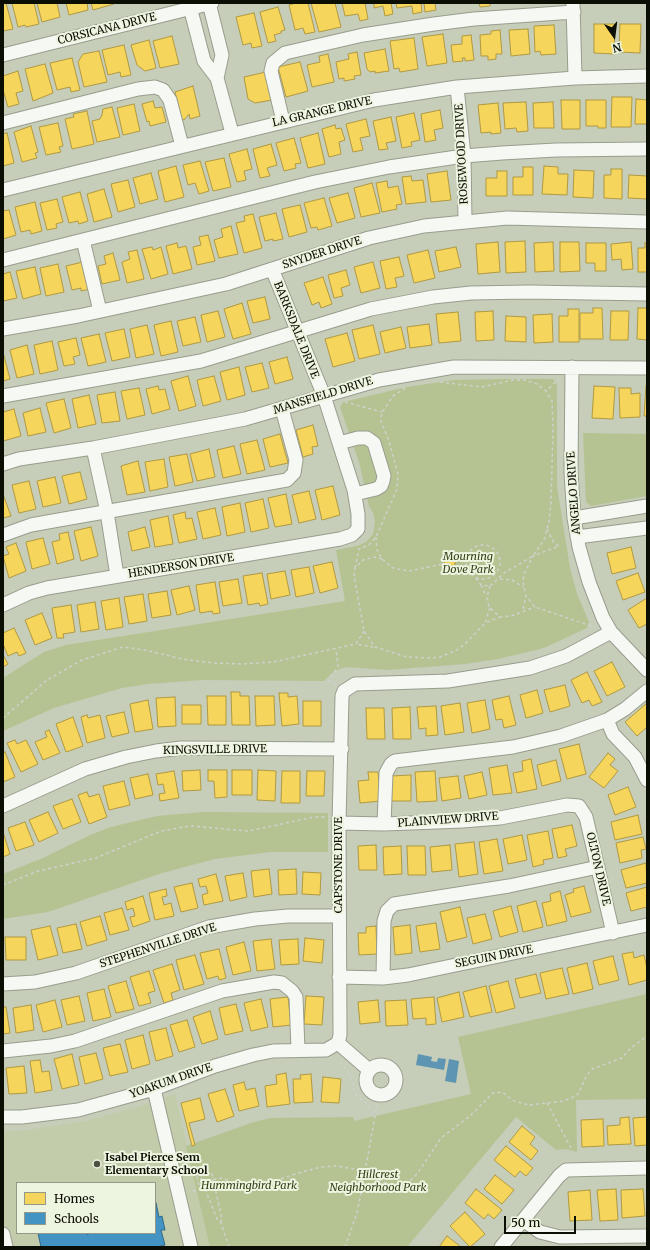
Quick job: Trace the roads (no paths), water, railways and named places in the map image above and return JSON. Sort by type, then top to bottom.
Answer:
[{"type":"street","name":"CORSICANA DRIVE","points":[[3,55],[189,6],[210,3]]},
{"type":"street","points":[[210,3],[222,55],[217,78]]},
{"type":"street","points":[[189,6],[204,61],[217,78],[232,133]]},
{"type":"street","points":[[283,121],[271,71],[273,63],[285,54],[363,35],[434,24],[573,8],[575,78]]},
{"type":"street","name":"LA GRANGE DRIVE","points":[[3,190],[232,133],[374,100],[457,87],[575,78],[647,76]]},
{"type":"street","name":"ROSEWOOD DRIVE","points":[[457,87],[464,156],[465,221]]},
{"type":"street","points":[[3,123],[138,89],[156,88],[163,90],[170,100],[182,146]]},
{"type":"street","points":[[3,260],[315,182],[389,167],[464,156],[556,150],[647,149]]},
{"type":"street","name":"SNYDER DRIVE","points":[[3,329],[100,311],[226,284],[369,238],[424,226],[507,218],[647,222]]},
{"type":"street","points":[[83,240],[100,311]]},
{"type":"street","name":"BARKSDALE DRIVE","points":[[272,269],[296,333],[324,396],[355,494],[358,514],[358,529]]},
{"type":"street","points":[[3,396],[201,361],[371,309],[433,297],[471,293],[529,292],[647,294]]},
{"type":"street","name":"MANSFIELD DRIVE","points":[[3,464],[19,459],[93,448],[245,419],[379,380],[454,367],[647,368]]},
{"type":"street","name":"ANGELO DRIVE","points":[[572,367],[571,473],[574,518],[588,582],[595,601],[611,632],[647,670]]},
{"type":"street","points":[[3,535],[31,525],[287,480],[294,473],[296,460],[282,409]]},
{"type":"street","points":[[339,443],[358,438],[367,438],[374,444],[384,476],[383,481],[381,486],[376,489],[355,494]]},
{"type":"street","points":[[93,448],[107,512],[117,576]]},
{"type":"street","points":[[574,518],[647,506]]},
{"type":"street","points":[[577,537],[647,528]]},
{"type":"street","name":"HENDERSON DRIVE","points":[[3,605],[29,593],[47,588],[340,539],[352,535],[358,529]]},
{"type":"street","name":"CAPSTONE DRIVE","points":[[338,1043],[340,1035],[339,916],[335,820],[342,748],[342,696],[347,688],[355,684],[448,681],[530,668],[566,656],[611,632]]},
{"type":"street","points":[[384,824],[386,773],[391,764],[395,761],[513,747],[561,736],[607,720],[625,710],[647,691]]},
{"type":"street","points":[[607,720],[614,734],[635,757],[647,780]]},
{"type":"street","name":"KINGSVILLE DRIVE","points":[[3,806],[85,769],[126,757],[156,751],[181,748],[342,748]]},
{"type":"street","name":"PLAINVIEW DRIVE","points":[[335,820],[384,824],[463,821],[500,818],[567,805],[579,806]]},
{"type":"street","name":"OLTON DRIVE","points":[[579,806],[585,813],[613,933]]},
{"type":"street","points":[[383,978],[384,921],[387,911],[394,904],[509,886],[598,867]]},
{"type":"street","name":"STEPHENVILLE DRIVE","points":[[3,984],[35,982],[76,973],[209,927],[256,918],[288,916],[339,916]]},
{"type":"street","name":"SEGUIN DRIVE","points":[[339,977],[383,978],[408,975],[647,925]]},
{"type":"street","points":[[3,1051],[75,1042],[222,991],[274,982],[282,983],[292,990],[296,996],[298,1050]]},
{"type":"street","points":[[338,1043],[369,1070]]},
{"type":"street","name":"YOAKUM DRIVE","points":[[3,1117],[22,1117],[78,1110],[154,1089],[215,1066],[253,1055],[273,1051],[326,1050],[338,1043]]},
{"type":"street","points":[[384,1065],[393,1071],[395,1076],[394,1086],[390,1091],[379,1094],[370,1090],[367,1086],[366,1080],[369,1070],[374,1067],[384,1065]]},
{"type":"street","points":[[154,1089],[191,1247]]},
{"type":"street","points":[[501,1247],[559,1176],[566,1170],[647,1168]]},
{"type":"street","points":[[523,1220],[540,1232],[555,1237],[647,1236]]},
{"type":"street","points":[[3,1234],[6,1247]]},
{"type":"water","points":[[418,1054],[432,1057],[431,1061],[437,1062],[438,1058],[446,1059],[444,1070],[416,1065]]},
{"type":"water","points":[[449,1059],[459,1061],[456,1083],[445,1081]]},
{"type":"place","name":"Isabel Pierce Sem Elementary School","points":[[97,1164]]},
{"type":"park label","name":"Mourning Dove Park","points":[[468,563]]},
{"type":"park label","name":"Hillcrest Neighborhood Park","points":[[378,1181]]},
{"type":"park label","name":"Hummingbird Park","points":[[249,1186]]}]
